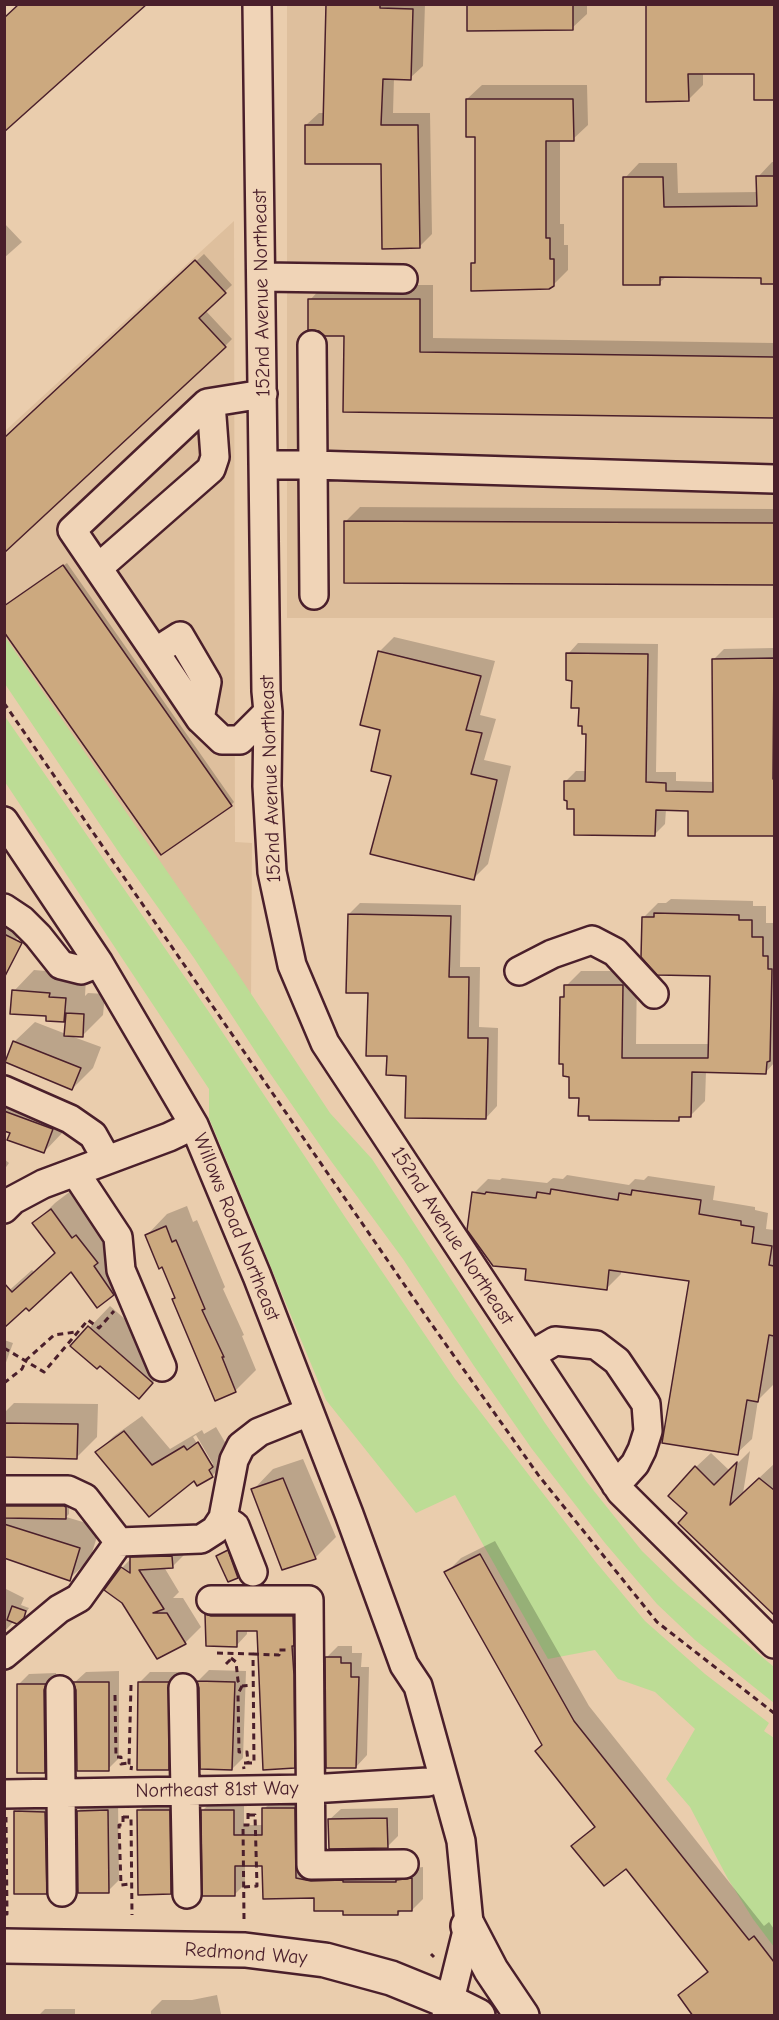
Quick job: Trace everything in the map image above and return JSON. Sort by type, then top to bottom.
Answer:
[{"type":"main road","points":[[468,1926],[491,1970],[522,2016]]},
{"type":"main road","name":"Redmond Way","points":[[4,1946],[245,1950],[325,1960],[391,1978],[458,2011]]},
{"type":"street","name":"152nd Avenue Northeast","points":[[257,4],[268,712],[267,786],[272,872],[292,965],[325,1043],[616,1485],[774,1644]]},
{"type":"street","points":[[262,277],[403,279]]},
{"type":"street","points":[[312,345],[315,595]]},
{"type":"street","points":[[263,394],[207,403],[72,530],[200,719],[222,740],[240,740],[268,712]]},
{"type":"street","points":[[98,568],[211,470],[215,457],[211,402]]},
{"type":"street","points":[[264,465],[774,479]]},
{"type":"street","name":"Willows Road Northeast","points":[[4,821],[99,963],[194,1125],[257,1276],[349,1514],[404,1665],[418,1686],[460,1841],[468,1926],[458,2011]]},
{"type":"street","points":[[4,908],[30,928],[62,966],[81,970],[99,963]]},
{"type":"street","points":[[519,971],[552,954],[592,940],[615,952],[654,994]]},
{"type":"street","points":[[4,1090],[70,1119],[93,1135],[107,1160]]},
{"type":"street","points":[[4,1209],[13,1200],[43,1184],[170,1137],[194,1125]]},
{"type":"street","points":[[75,1172],[118,1237],[121,1270],[162,1367]]},
{"type":"street","points":[[531,1355],[555,1341],[596,1345],[616,1361],[646,1404],[648,1431],[642,1450],[635,1464],[616,1485]]},
{"type":"street","points":[[119,1542],[201,1539],[215,1530],[223,1518],[234,1460],[242,1446],[259,1432],[309,1412]]},
{"type":"street","points":[[4,1490],[69,1490],[85,1498],[119,1542]]},
{"type":"street","points":[[223,1518],[236,1526],[253,1572]]},
{"type":"street","points":[[4,1655],[59,1609],[79,1598],[119,1542]]},
{"type":"street","points":[[211,1600],[309,1600],[310,1865],[404,1864]]},
{"type":"street","name":"Willows Road Northeast","points":[[404,1665],[403,1689],[428,1782],[443,1833],[463,1876]]},
{"type":"street","points":[[183,1688],[186,1894]]},
{"type":"street","points":[[60,1690],[62,1892]]},
{"type":"street","name":"Northeast 81st Way","points":[[5,1802],[61,1793],[310,1789],[428,1782]]},
{"type":"path","points":[[4,703],[430,1322],[539,1476],[657,1622],[774,1713]]},
{"type":"path","points":[[4,1348],[44,1372],[88,1320],[99,1328],[113,1312]]},
{"type":"path","points":[[4,1383],[22,1369],[26,1360],[54,1335],[78,1332]]},
{"type":"path","points":[[217,1653],[231,1656],[279,1655],[279,1650],[309,1650]]},
{"type":"path","points":[[244,1774],[243,1763],[254,1762],[253,1654]]},
{"type":"path","points":[[225,1664],[231,1656]]},
{"type":"path","points":[[231,1656],[237,1662],[238,1681],[242,1686]]},
{"type":"path","points":[[242,1686],[254,1684]]},
{"type":"path","points":[[131,1685],[129,1763],[132,1763],[131,1774]]},
{"type":"path","points":[[242,1686],[238,1694],[239,1752],[247,1752],[248,1763]]},
{"type":"path","points":[[115,1695],[116,1757],[121,1757],[121,1764],[129,1763]]},
{"type":"path","points":[[4,1914],[7,1914],[5,1802]]},
{"type":"path","points":[[123,1809],[123,1825],[119,1825],[121,1885],[131,1884]]},
{"type":"path","points":[[244,1919],[243,1826],[248,1826],[248,1809]]},
{"type":"path","points":[[244,1887],[257,1886],[255,1815],[248,1815]]},
{"type":"path","points":[[123,1817],[131,1817],[132,1915]]},
{"type":"shaded area","points":[[287,5],[774,5],[774,618],[287,618]]},
{"type":"shaded area","points":[[234,221],[235,842],[252,843],[251,1000],[5,651],[5,431]]},
{"type":"green space","points":[[5,637],[236,971],[330,1113],[372,1159],[545,1423],[586,1481],[642,1551],[678,1586],[774,1667],[774,1703],[695,1640],[657,1604],[605,1543],[532,1449],[403,1259],[267,1069],[194,958],[122,857],[5,684]]},
{"type":"green space","points":[[4,715],[211,1015],[455,1379],[595,1561],[645,1621],[705,1674],[769,1723],[764,1731],[774,1738],[774,1947],[728,1879],[690,1807],[666,1779],[695,1729],[655,1692],[618,1679],[595,1650],[548,1659],[455,1495],[416,1513],[326,1400],[209,1118],[209,1089],[5,782]]},
{"type":"building","points":[[19,4],[147,4],[4,132],[4,18]]},
{"type":"building","points":[[326,4],[380,4],[380,8],[413,9],[411,80],[383,79],[381,125],[418,125],[420,248],[382,249],[381,164],[305,164],[305,125],[323,125]]},
{"type":"building","points":[[467,4],[573,4],[573,30],[467,31]]},
{"type":"building","points":[[646,4],[774,4],[774,100],[754,100],[754,74],[688,74],[689,101],[646,102]]},
{"type":"building","points":[[466,99],[573,99],[574,141],[546,141],[546,238],[550,238],[550,259],[554,259],[554,286],[549,289],[471,291],[471,263],[475,263],[475,137],[466,137]]},
{"type":"building","points":[[756,176],[774,176],[774,284],[761,284],[761,278],[660,277],[660,285],[623,285],[623,177],[663,177],[664,207],[757,206]]},
{"type":"building","points":[[195,260],[226,293],[199,318],[226,347],[4,553],[4,438]]},
{"type":"building","points":[[308,299],[420,299],[420,352],[774,357],[774,418],[343,412],[344,336],[325,336],[319,331],[308,330]]},
{"type":"building","points":[[344,521],[774,523],[774,585],[344,583]]},
{"type":"building","points":[[63,565],[232,806],[161,855],[4,632],[4,606]]},
{"type":"building","points":[[378,651],[481,676],[466,730],[482,733],[471,774],[497,780],[474,880],[370,854],[391,776],[371,771],[380,730],[360,725]]},
{"type":"building","points":[[566,653],[648,654],[646,782],[666,783],[666,791],[713,792],[712,659],[774,658],[774,836],[688,836],[688,811],[656,810],[655,836],[574,835],[574,809],[567,809],[567,801],[564,800],[564,781],[585,781],[586,734],[582,734],[582,726],[578,726],[579,708],[571,708],[572,681],[566,680]]},
{"type":"building","points":[[654,913],[739,915],[739,920],[752,920],[752,937],[763,937],[763,956],[768,956],[768,969],[772,969],[770,1061],[767,1062],[766,1074],[692,1072],[691,1117],[679,1117],[679,1121],[589,1120],[589,1116],[578,1116],[579,1098],[569,1098],[569,1077],[563,1076],[563,1064],[559,1064],[560,997],[564,997],[564,985],[623,985],[622,1058],[708,1058],[710,976],[657,975],[641,957],[642,917],[654,917]]},
{"type":"building","points":[[348,914],[451,916],[449,977],[469,977],[468,1038],[488,1038],[486,1119],[405,1118],[406,1076],[386,1075],[387,1056],[366,1056],[368,993],[346,993]]},
{"type":"building","points":[[4,934],[22,943],[4,978]]},
{"type":"building","points":[[12,990],[50,993],[49,997],[66,998],[64,1022],[46,1021],[46,1016],[10,1014]]},
{"type":"building","points":[[66,1013],[84,1014],[83,1037],[64,1036]]},
{"type":"building","points":[[13,1041],[81,1068],[72,1090],[5,1062]]},
{"type":"building","points":[[4,1111],[53,1129],[44,1153],[7,1140],[10,1133],[4,1131]]},
{"type":"building","points":[[551,1189],[618,1200],[619,1193],[631,1195],[632,1190],[701,1200],[699,1214],[741,1221],[741,1225],[754,1227],[752,1243],[772,1246],[769,1265],[774,1266],[774,1336],[769,1335],[758,1402],[747,1400],[738,1455],[662,1443],[689,1281],[609,1270],[607,1290],[525,1280],[526,1269],[493,1266],[467,1230],[472,1192],[536,1198],[537,1192],[550,1194]]},
{"type":"building","points":[[51,1209],[72,1238],[76,1235],[98,1263],[94,1266],[114,1295],[97,1308],[71,1272],[29,1311],[26,1308],[4,1328],[4,1283],[12,1292],[55,1253],[32,1223]]},
{"type":"building","points":[[166,1226],[172,1242],[176,1240],[236,1392],[215,1401],[172,1299],[175,1298],[162,1267],[159,1269],[145,1235]]},
{"type":"building","points":[[88,1326],[153,1383],[139,1399],[100,1366],[97,1369],[70,1346]]},
{"type":"building","points":[[4,1423],[78,1424],[77,1459],[4,1457]]},
{"type":"building","points":[[124,1431],[152,1465],[184,1446],[187,1450],[198,1442],[213,1467],[209,1470],[213,1477],[197,1486],[194,1481],[149,1517],[95,1452]]},
{"type":"building","points":[[737,1462],[730,1505],[759,1478],[774,1490],[774,1615],[678,1523],[687,1513],[668,1496],[695,1466],[714,1485]]},
{"type":"building","points":[[283,1478],[316,1559],[282,1570],[251,1489]]},
{"type":"building","points":[[4,1506],[64,1506],[66,1507],[66,1519],[4,1518]]},
{"type":"building","points":[[4,1524],[80,1548],[70,1581],[4,1558]]},
{"type":"building","points":[[228,1550],[238,1578],[228,1582],[216,1556]]},
{"type":"building","points":[[480,1554],[574,1721],[749,1940],[754,1936],[774,1962],[774,2016],[693,2016],[678,1995],[708,1972],[626,1869],[604,1886],[571,1846],[595,1827],[535,1751],[542,1745],[444,1572]]},
{"type":"building","points":[[172,1556],[173,1568],[139,1570],[164,1609],[153,1613],[167,1613],[186,1644],[157,1659],[122,1603],[104,1590],[121,1567],[130,1573],[130,1557]]},
{"type":"building","points":[[12,1606],[26,1611],[24,1618],[17,1624],[7,1620]]},
{"type":"building","points":[[205,1614],[211,1616],[293,1616],[295,1768],[263,1770],[257,1631],[237,1631],[237,1647],[206,1646]]},
{"type":"building","points":[[325,1657],[341,1657],[341,1663],[351,1663],[351,1677],[359,1677],[356,1768],[326,1768]]},
{"type":"building","points":[[197,1681],[235,1682],[232,1770],[200,1769]]},
{"type":"building","points":[[73,1682],[109,1682],[109,1771],[77,1771],[76,1690]]},
{"type":"building","points":[[138,1682],[169,1682],[169,1770],[137,1770]]},
{"type":"building","points":[[17,1684],[46,1684],[44,1690],[45,1773],[17,1773]]},
{"type":"building","points":[[262,1808],[295,1808],[296,1878],[311,1881],[396,1882],[396,1880],[412,1878],[412,1911],[398,1911],[398,1915],[343,1915],[343,1911],[314,1911],[314,1898],[263,1899],[262,1866],[235,1866],[235,1896],[202,1896],[201,1810],[234,1810],[234,1835],[262,1835]]},
{"type":"building","points":[[108,1810],[109,1893],[78,1893],[77,1811]]},
{"type":"building","points":[[137,1810],[170,1810],[171,1894],[138,1895]]},
{"type":"building","points":[[14,1811],[45,1812],[47,1894],[14,1894]]},
{"type":"building","points":[[387,1818],[388,1848],[329,1849],[328,1819]]}]
